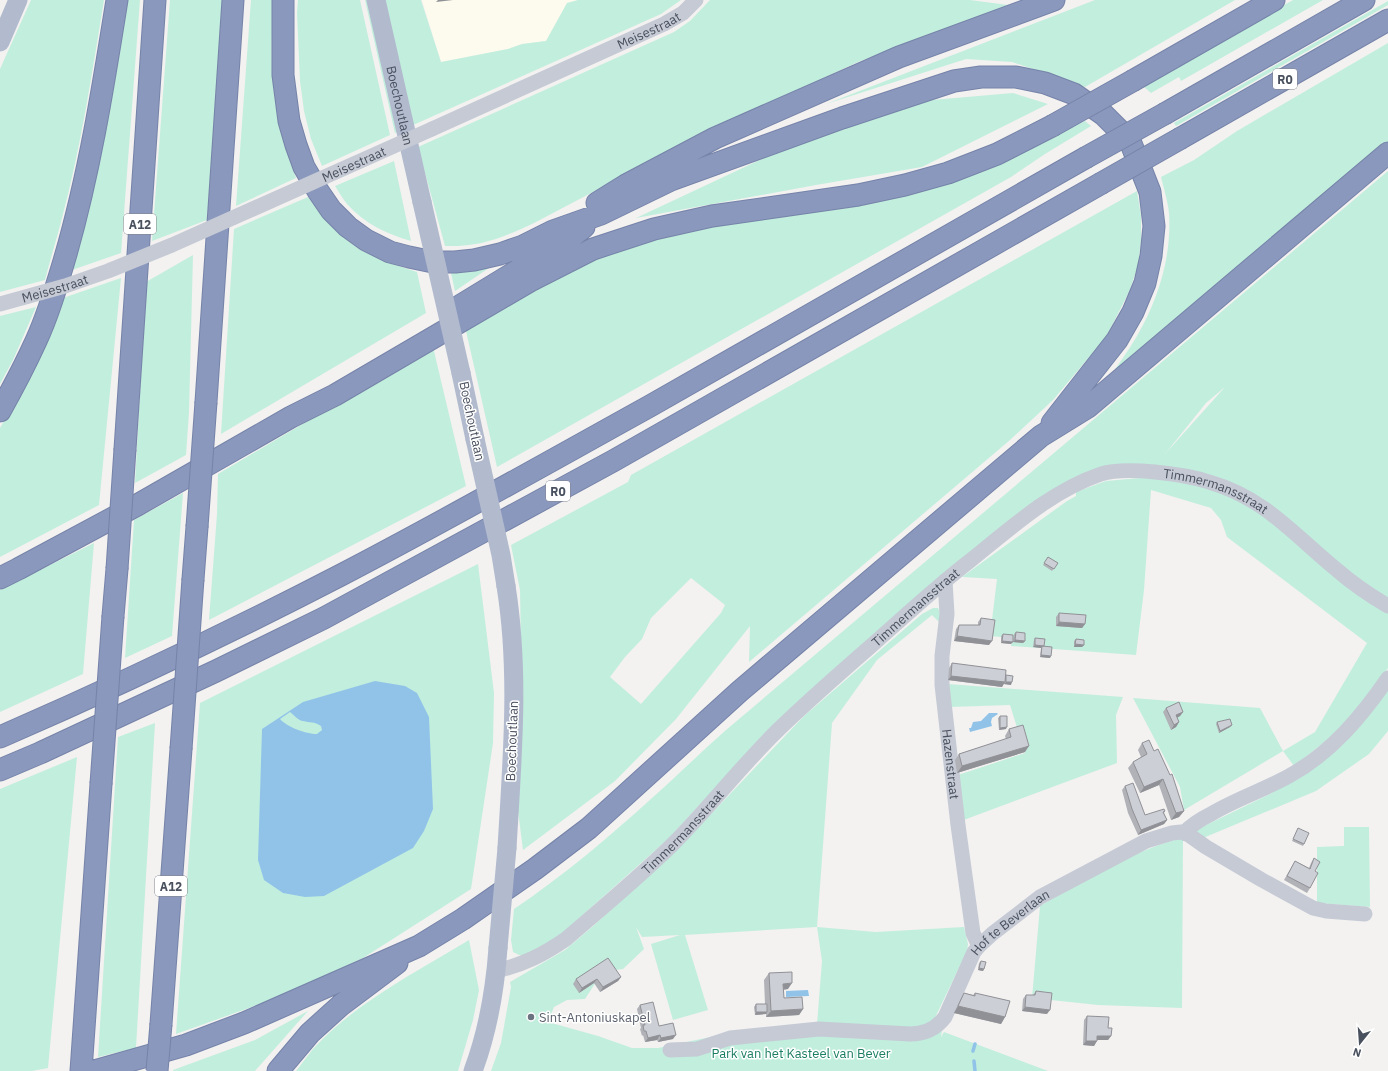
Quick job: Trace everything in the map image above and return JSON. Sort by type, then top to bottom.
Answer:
[{"type":"highway","points":[[0,411],[18,379],[36,340],[54,294],[75,223],[94,135],[117,0]]},
{"type":"highway","name":"A12","points":[[81,1071],[117,569],[155,0]]},
{"type":"highway","name":"A12","points":[[157,1071],[206,402],[233,0]]},
{"type":"highway","points":[[283,0],[283,74],[289,121],[304,167],[331,210],[348,227],[366,240],[390,252],[433,262],[474,260],[500,254],[522,246],[553,231],[601,214],[671,180],[842,118],[954,81],[981,77],[1016,77],[1045,83],[1074,94],[1104,115],[1130,141],[1150,192],[1154,226],[1151,256],[1145,283],[1133,312],[1117,340],[1042,436]]},
{"type":"highway","points":[[553,231],[626,185],[715,138],[900,57],[1054,0]]},
{"type":"highway","points":[[0,578],[139,504],[291,417],[335,395],[530,281],[593,248],[654,229],[712,216],[858,195],[905,185],[948,173],[997,154],[1052,126],[1274,0]]},
{"type":"highway","name":"R0","points":[[0,737],[47,717],[216,639],[341,576],[432,527],[696,380],[1364,0]]},
{"type":"highway","name":"R0","points":[[0,770],[40,753],[216,671],[331,614],[613,461],[1388,20]]},
{"type":"highway","points":[[94,1071],[186,1045],[244,1023],[419,946],[463,920],[535,869],[589,828],[740,691],[1042,436],[1088,406],[1388,153]]},
{"type":"highway","points":[[291,417],[330,386],[568,239],[601,214]]},
{"type":"highway","points":[[278,1071],[310,1033],[341,1005],[382,976],[419,946]]},
{"type":"main road","points":[[0,42],[18,0]]},
{"type":"main road","name":"Boechoutlaan","points":[[376,0],[502,555],[510,606],[514,656],[514,715],[507,848],[496,971]]},
{"type":"main road","points":[[474,1071],[492,1001],[496,971]]},
{"type":"street","name":"Meisestraat","points":[[0,304],[66,286],[108,271],[228,221],[664,24],[683,13],[696,0]]},
{"type":"street","name":"Timmermansstraat","points":[[496,971],[517,966],[539,956],[553,948],[576,930],[671,846],[742,767],[778,730],[826,686],[945,580],[1046,502],[1076,484],[1104,473],[1114,471],[1153,472],[1181,475],[1223,486],[1244,495],[1286,524],[1338,571],[1388,606]]},
{"type":"street","name":"Hazenstraat","points":[[945,580],[947,614],[942,668],[944,709],[973,933],[979,946]]},
{"type":"street","points":[[1365,914],[1326,912],[1304,904],[1184,833],[1191,825],[1226,805],[1290,776],[1322,753],[1354,724],[1388,678]]},
{"type":"street","name":"Hof te Beverlaan","points":[[670,1050],[697,1049],[730,1038],[819,1029],[910,1034],[925,1032],[936,1027],[945,1017],[971,957],[979,946],[1040,897],[1146,841],[1172,833],[1184,833]]},
{"type":"shaded area","points":[[422,0],[578,0],[567,3],[546,41],[522,44],[508,49],[441,62]]},
{"type":"green space","points":[[31,0],[104,0],[86,110],[75,164],[45,280],[0,292],[0,69]]},
{"type":"green space","points":[[125,0],[140,0],[121,253],[72,270]]},
{"type":"green space","points":[[170,0],[223,0],[207,220],[152,241]]},
{"type":"green space","points":[[251,0],[273,0],[273,89],[279,121],[289,159],[296,178],[236,206]]},
{"type":"green space","points":[[298,0],[360,0],[390,135],[322,166],[311,139],[304,111],[300,81],[297,13]]},
{"type":"green space","points":[[365,0],[370,0],[400,131],[395,133]]},
{"type":"green space","points":[[383,0],[421,0],[441,62],[508,49],[522,44],[546,41],[567,3],[578,0],[681,0],[661,14],[411,126]]},
{"type":"green space","points":[[710,0],[970,0],[1008,5],[858,62],[709,131],[534,223],[512,233],[480,243],[445,246],[418,147],[674,32],[690,21]]},
{"type":"green space","points":[[1095,0],[1235,0],[1085,87],[1012,62],[966,59],[826,104]]},
{"type":"green space","points":[[1293,0],[1323,0],[1181,81],[1179,77],[1151,93],[1143,86],[1199,53]]},
{"type":"green space","points":[[1388,1],[1388,5],[1176,126],[1174,123]]},
{"type":"green space","points":[[1388,43],[1388,143],[1110,377],[1145,322],[1162,277],[1168,245],[1169,213],[1161,177],[1194,160],[1237,131]]},
{"type":"green space","points":[[1013,93],[1048,104],[922,167],[636,218],[783,149],[920,101]]},
{"type":"green space","points":[[1085,121],[1091,126],[1011,177],[497,467],[466,331],[528,293],[587,262],[659,237],[717,225],[888,199],[926,190],[971,175]]},
{"type":"green space","points":[[394,161],[411,241],[393,235],[369,223],[347,204],[335,186]]},
{"type":"green space","points":[[1388,171],[1388,599],[1204,475],[1069,480],[702,802],[669,838],[558,937],[525,956],[513,952],[511,940],[514,909],[568,870],[602,842],[726,730]],"holes":[[[1225,387],[1165,454],[1206,403]]]},
{"type":"green space","points":[[1137,191],[1141,216],[1141,240],[1138,266],[1129,292],[1106,337],[1053,400],[1010,440],[749,662],[750,626],[676,719],[615,781],[523,850],[518,811],[522,708],[520,590],[511,545],[628,482],[631,475]],"holes":[[[691,578],[725,605],[721,613],[641,704],[610,677],[625,657],[642,639],[651,618]]]},
{"type":"green space","points":[[308,197],[335,230],[355,246],[377,258],[417,272],[426,313],[221,434],[234,229]]},
{"type":"green space","points":[[193,255],[189,412],[186,455],[135,483],[146,282]]},
{"type":"green space","points":[[489,268],[455,291],[451,273]]},
{"type":"green space","points":[[121,278],[99,505],[0,557],[0,428],[27,380],[63,298]]},
{"type":"green space","points":[[36,307],[13,360],[0,384],[0,316]]},
{"type":"green space","points":[[433,347],[466,486],[209,620],[217,514],[218,474]]},
{"type":"green space","points":[[1151,477],[1191,483],[1244,501],[1388,613],[1388,668],[1368,697],[1331,737],[1294,766],[1283,751],[1315,732],[1367,643],[1227,537],[1221,520],[1211,508],[1151,490],[1144,590],[1136,655],[1011,646],[1012,638],[990,636],[997,579],[962,577],[1076,496],[1076,492],[1106,481]]},
{"type":"green space","points":[[183,493],[172,636],[125,658],[134,520]]},
{"type":"green space","points":[[94,543],[83,674],[0,712],[0,590]]},
{"type":"green space","points":[[478,564],[494,693],[493,743],[471,889],[363,958],[277,998],[176,1034],[200,703]]},
{"type":"green space","name":"Park van het Kasteel van Bever","points":[[933,608],[938,608],[940,612],[940,623],[932,615],[877,660],[832,723],[817,927],[876,932],[964,927],[968,944],[967,951],[932,1024],[942,1030],[941,1037],[944,1032],[1048,1071],[491,1071],[501,1043],[511,987],[510,982],[565,950],[592,927],[676,851],[804,716],[922,614]],"holes":[[[636,927],[642,937],[680,935],[651,944],[673,1020],[708,1010],[685,935],[817,927],[822,961],[817,1024],[720,1035],[658,1048],[632,1048],[598,1036],[548,1022],[554,1007],[567,1000],[585,999],[596,982],[608,971],[623,969],[644,949]]]},
{"type":"green space","points":[[948,684],[1123,697],[1116,715],[1117,763],[961,821],[958,775],[1025,753],[1010,705],[950,707]]},
{"type":"green space","points":[[1388,688],[1388,731],[1369,754],[1316,791],[1203,838],[1198,836],[1196,830],[1272,793]]},
{"type":"green space","points":[[1133,698],[1260,708],[1283,751],[1184,810],[1180,787]]},
{"type":"green space","points":[[155,723],[136,1048],[98,1057],[118,737]]},
{"type":"green space","points":[[77,757],[48,1068],[32,1071],[0,1071],[0,789]]},
{"type":"green space","points":[[1344,827],[1369,827],[1370,907],[1317,903],[1317,847],[1344,846]]},
{"type":"green space","points":[[1178,839],[1183,839],[1182,1008],[1098,1005],[1032,998],[1040,906],[1124,860]]},
{"type":"green space","points":[[469,940],[479,990],[473,1020],[458,1071],[296,1071],[313,1049],[348,1017],[387,989]]},
{"type":"green space","points":[[308,1011],[255,1071],[173,1071],[255,1040]]},
{"type":"water","points":[[375,681],[405,686],[417,693],[429,717],[433,809],[424,831],[413,848],[324,896],[305,897],[283,893],[264,880],[258,860],[262,729],[303,702]],"holes":[[[290,712],[301,721],[319,724],[322,730],[317,734],[297,730],[280,719]]]},
{"type":"water","points":[[989,713],[998,714],[992,718],[992,726],[970,732],[969,728],[971,728],[973,722],[981,721]]},
{"type":"water","points":[[808,990],[809,996],[786,997],[786,991]]},
{"type":"building","points":[[1048,557],[1058,563],[1054,569],[1044,563]]},
{"type":"building","points":[[1059,613],[1086,615],[1085,624],[1059,622]]},
{"type":"building","points":[[981,618],[995,620],[992,641],[957,636],[959,625],[980,625]]},
{"type":"building","points":[[1016,632],[1025,633],[1025,641],[1015,640]]},
{"type":"building","points":[[1003,634],[1013,635],[1013,642],[1002,641]]},
{"type":"building","points":[[1035,638],[1045,639],[1044,646],[1035,645]]},
{"type":"building","points":[[1076,639],[1084,640],[1084,645],[1075,644]]},
{"type":"building","points":[[1042,646],[1052,647],[1051,656],[1041,655]]},
{"type":"building","points":[[952,663],[1006,670],[1005,682],[951,676]]},
{"type":"building","points":[[1006,675],[1013,676],[1012,682],[1006,682]]},
{"type":"building","points":[[1179,702],[1183,712],[1176,715],[1179,722],[1174,725],[1166,708]]},
{"type":"building","points":[[1000,716],[1007,716],[1007,727],[1000,728]]},
{"type":"building","points":[[1230,719],[1232,725],[1220,731],[1217,722]]},
{"type":"building","points":[[1023,725],[1029,746],[962,766],[959,754],[1011,737],[1009,729]]},
{"type":"building","points":[[1149,740],[1154,751],[1158,749],[1170,775],[1172,774],[1184,811],[1176,813],[1163,779],[1144,787],[1133,762],[1147,754],[1142,743]]},
{"type":"building","points":[[1133,783],[1145,815],[1164,809],[1165,811],[1163,812],[1167,820],[1141,830],[1132,809],[1125,786]]},
{"type":"building","points":[[1298,828],[1309,833],[1304,844],[1293,839]]},
{"type":"building","points":[[1314,858],[1320,862],[1315,871],[1318,873],[1310,888],[1287,876],[1295,861],[1310,869]]},
{"type":"building","points":[[608,958],[621,977],[603,987],[597,979],[582,988],[576,979]]},
{"type":"building","points":[[981,961],[986,962],[984,969],[979,968]]},
{"type":"building","points":[[792,972],[792,983],[783,984],[784,998],[802,997],[803,1009],[771,1011],[769,973]]},
{"type":"building","points":[[1036,991],[1052,993],[1050,1010],[1025,1007],[1026,995],[1035,995]]},
{"type":"building","points":[[964,993],[975,996],[975,993],[1010,1001],[1005,1017],[958,1006]]},
{"type":"building","points":[[653,1002],[659,1026],[673,1023],[676,1035],[661,1038],[660,1035],[648,1038],[646,1031],[644,1031],[643,1025],[645,1025],[640,1005]]},
{"type":"building","points":[[756,1004],[767,1004],[767,1012],[756,1012]]},
{"type":"building","points":[[1087,1016],[1109,1017],[1108,1028],[1112,1028],[1111,1036],[1097,1036],[1097,1041],[1086,1041]]},
{"type":"waterway","points":[[973,1051],[975,1044]]},
{"type":"waterway","points":[[974,1061],[975,1071]]},
{"type":"place","name":"Sint-Antoniuskapel","points":[[531,1017]]}]
